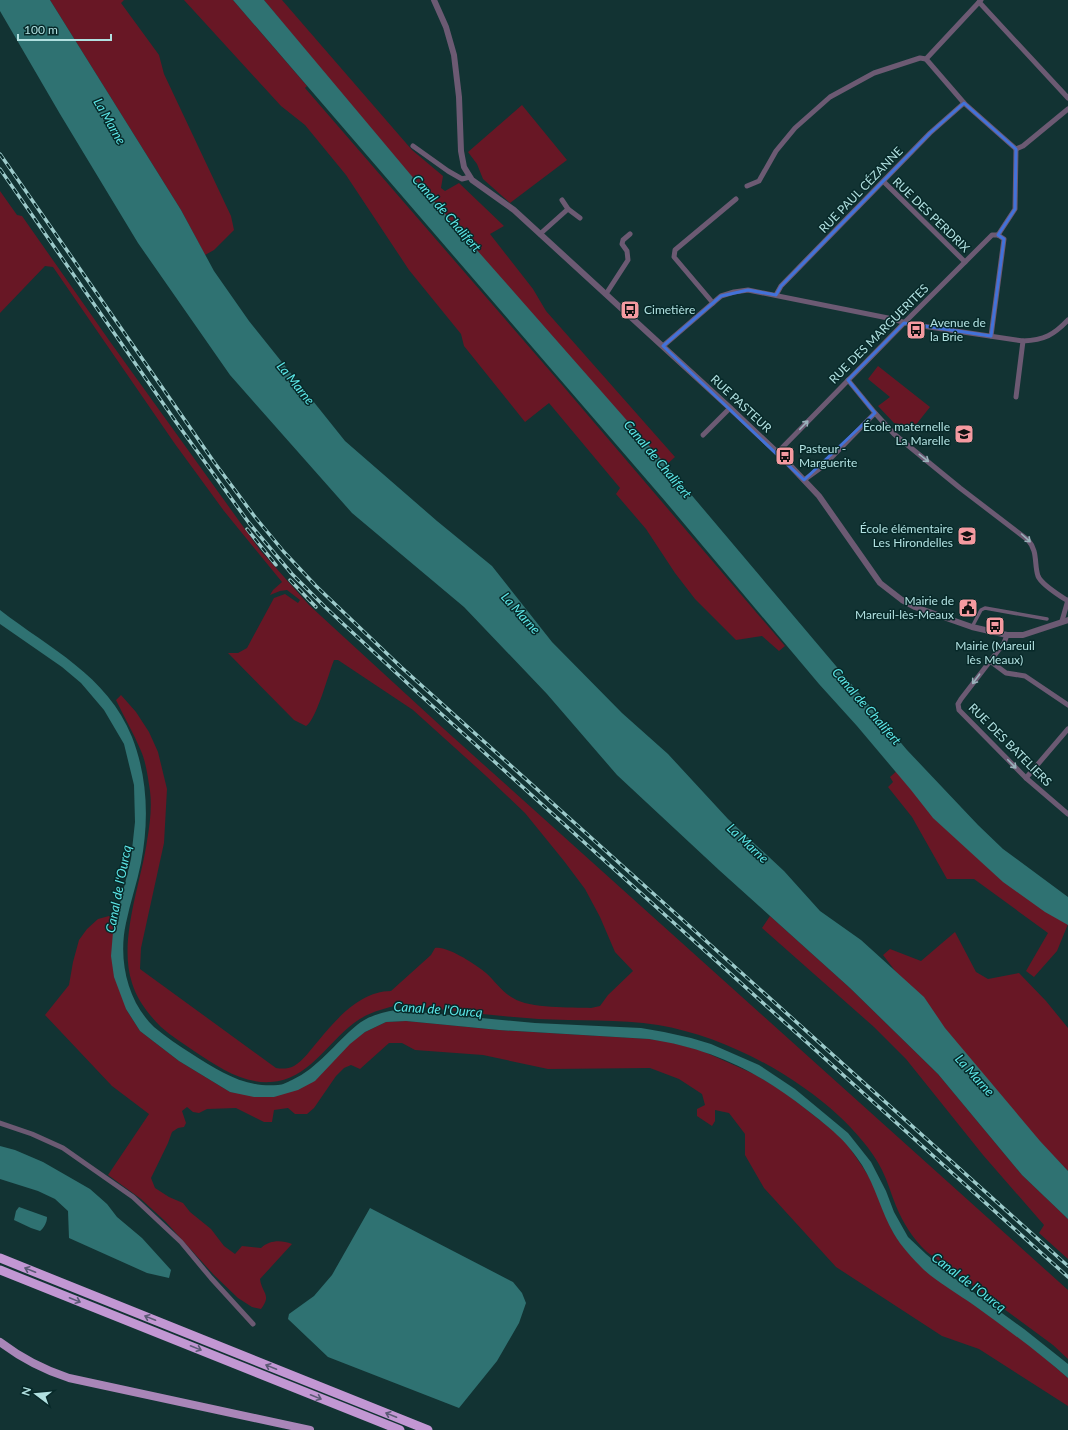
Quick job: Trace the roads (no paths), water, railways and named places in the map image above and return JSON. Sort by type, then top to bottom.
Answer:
[{"type":"highway","points":[[0,1258],[428,1430]]},
{"type":"highway","points":[[0,1270],[400,1430]]},
{"type":"main road","points":[[0,1342],[27,1361],[69,1378],[310,1430]]},
{"type":"street","name":"RUE PASTEUR","points":[[434,0],[446,27],[457,69],[461,152],[464,167],[470,178],[477,185],[514,210],[663,346],[777,453],[819,496],[880,583],[902,600],[915,607],[972,627],[1007,636]]},
{"type":"street","points":[[926,59],[980,1],[1068,98]]},
{"type":"street","points":[[747,186],[758,181],[776,151],[795,128],[830,97],[874,73],[920,58],[926,59],[964,103],[1016,149]]},
{"type":"street","name":"RUE PAUL CÉZANNE","points":[[776,295],[781,286],[884,182],[930,133],[964,103]]},
{"type":"street","points":[[1016,149],[1023,146],[1068,109]]},
{"type":"street","points":[[413,146],[462,179],[470,178]]},
{"type":"street","points":[[991,336],[1004,238],[998,234],[1015,210],[1016,149]]},
{"type":"street","name":"RUE DES PERDRIX","points":[[884,182],[965,262]]},
{"type":"street","points":[[713,303],[674,257],[673,252],[736,199]]},
{"type":"street","points":[[562,200],[568,209],[580,218]]},
{"type":"street","points":[[540,234],[568,209]]},
{"type":"street","points":[[606,294],[628,260],[628,251],[622,244],[623,240],[630,234]]},
{"type":"street","name":"RUE DES MARGUERITES","points":[[777,453],[992,235],[998,234]]},
{"type":"street","points":[[663,346],[721,296],[748,290],[893,319],[904,323],[1024,341],[1047,337],[1060,329],[1068,320]]},
{"type":"street","points":[[1016,396],[1024,341]]},
{"type":"street","points":[[848,380],[875,413],[905,443],[955,484],[1028,540],[1033,546],[1038,576],[1042,582],[1068,601],[1065,620],[1023,635],[1007,636],[1004,643],[990,661],[1006,673],[1025,676],[1068,705]]},
{"type":"street","points":[[703,435],[730,408]]},
{"type":"street","points":[[804,480],[822,467],[875,413]]},
{"type":"street","points":[[972,627],[981,610],[985,608],[1047,619]]},
{"type":"street","name":"RUE DES BATELIERS","points":[[990,661],[958,704],[959,710],[1026,778],[1068,814]]},
{"type":"street","points":[[1026,778],[1068,729]]},
{"type":"street","points":[[0,1123],[32,1134],[63,1148],[133,1197],[181,1242],[253,1324]]},
{"type":"water","name":"La Marne","points":[[0,0],[50,0],[181,210],[214,271],[249,321],[345,441],[437,521],[492,566],[552,642],[622,713],[668,754],[728,819],[784,871],[820,911],[861,940],[924,997],[945,1028],[1040,1141],[1068,1171],[1068,1219],[1022,1175],[938,1074],[850,988],[719,870],[617,775],[547,694],[464,607],[352,513],[230,375],[138,243],[0,11]]},
{"type":"water","name":"Canal de Chalifert","points":[[233,0],[264,0],[410,174],[667,466],[907,750],[978,825],[1003,849],[1068,897],[1068,925],[1045,912],[1003,882],[933,818],[857,726],[819,684],[665,501]]},
{"type":"water","points":[[0,610],[57,651],[92,680],[108,696],[121,715],[132,737],[144,784],[146,815],[144,847],[124,937],[124,965],[131,992],[137,1005],[154,1027],[173,1041],[187,1051],[232,1077],[254,1084],[266,1085],[282,1084],[301,1075],[318,1062],[361,1022],[375,1015],[396,1010],[535,1023],[641,1028],[691,1038],[711,1044],[759,1065],[795,1089],[848,1133],[871,1162],[886,1191],[894,1212],[908,1237],[958,1281],[1024,1329],[1068,1364],[1068,1378],[1011,1332],[935,1279],[915,1261],[894,1234],[885,1217],[867,1173],[850,1148],[837,1135],[807,1110],[770,1084],[752,1073],[714,1056],[672,1043],[649,1039],[499,1030],[406,1021],[386,1022],[365,1032],[350,1044],[315,1081],[298,1090],[274,1097],[254,1097],[230,1092],[179,1061],[140,1031],[126,1009],[114,977],[111,956],[113,932],[131,859],[135,822],[134,785],[124,744],[104,710],[81,683],[62,667],[0,624]]},
{"type":"water","points":[[0,1146],[15,1150],[43,1162],[90,1189],[107,1204],[117,1217],[142,1238],[171,1270],[169,1278],[147,1273],[69,1238],[68,1211],[55,1199],[38,1191],[0,1179]]},
{"type":"water","points":[[19,1207],[47,1217],[44,1227],[40,1231],[14,1220],[16,1211]]},
{"type":"water","points":[[370,1208],[513,1282],[522,1293],[526,1303],[519,1323],[497,1361],[459,1408],[328,1357],[288,1319],[289,1314],[314,1296],[332,1275]]},
{"type":"railway","points":[[0,154],[214,462],[255,517],[284,552],[316,586],[401,667],[1068,1266]]},
{"type":"railway","points":[[0,169],[176,422],[249,523],[292,574],[326,608],[418,693],[1068,1277]]},
{"type":"railway","points":[[247,529],[276,565]]},
{"type":"railway","points":[[290,580],[316,607]]},
{"type":"place","name":"Cimetière","points":[[630,310]]},
{"type":"place","name":"Avenue de la Brie","points":[[916,330]]},
{"type":"place","name":"École maternelle La Marelle","points":[[964,434]]},
{"type":"place","name":"Pasteur - Marguerite","points":[[785,456]]},
{"type":"place","name":"École élémentaire Les Hirondelles","points":[[967,536]]},
{"type":"place","name":"Mairie de Mareuil-lès-Meaux","points":[[968,608]]},
{"type":"place","name":"Mairie (Mareuil lès Meaux)","points":[[995,626]]},
{"type":"water label","name":"Canal de l'Ourcq","points":[[118,889]]},
{"type":"water label","name":"Canal de l'Ourcq","points":[[438,1009]]},
{"type":"water label","name":"Canal de l'Ourcq","points":[[969,1282]]}]
